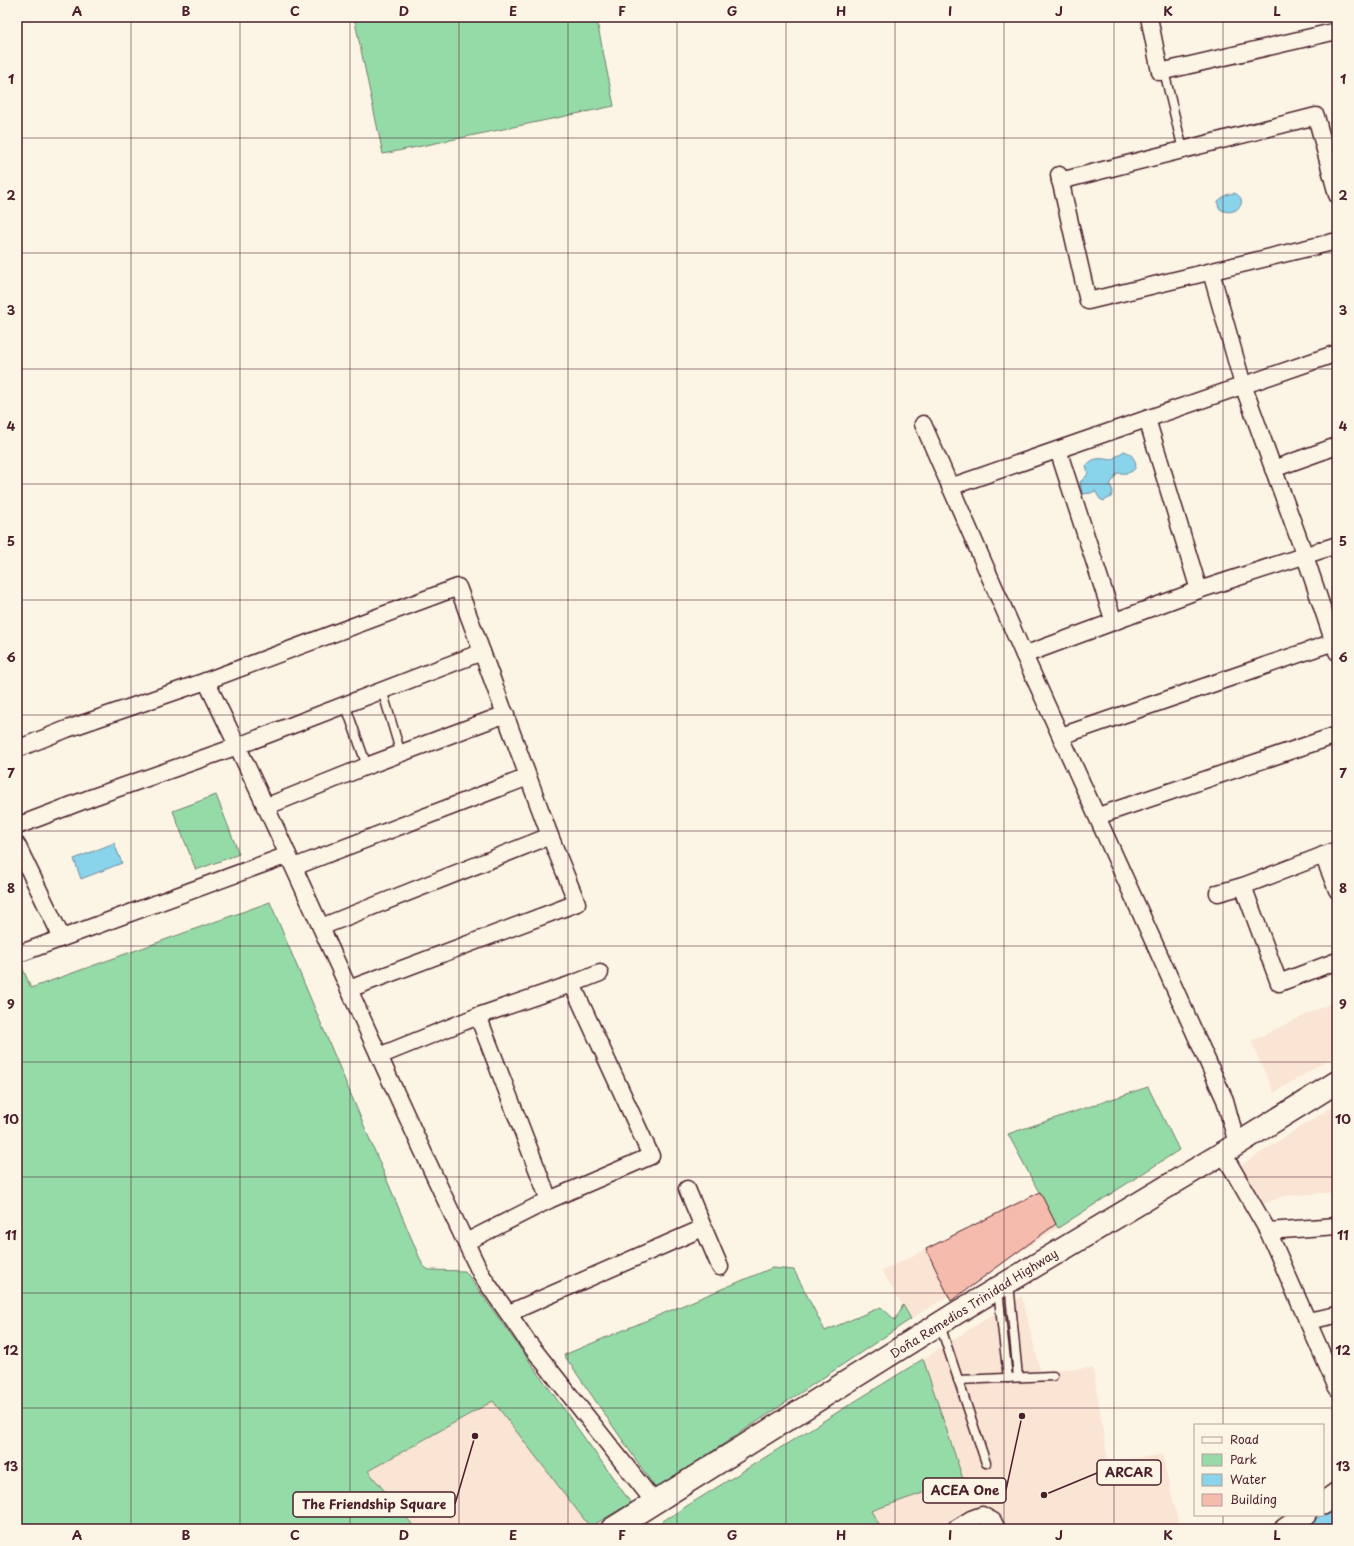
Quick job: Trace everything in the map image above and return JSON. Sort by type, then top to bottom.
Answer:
[{"type":"highway","name":"Doña Remedios Trinidad Highway","points":[[612,1529],[1003,1285],[1230,1149],[1337,1082]]},
{"type":"street","points":[[1149,17],[1160,72],[1337,31]]},
{"type":"street","points":[[1337,195],[1316,116],[1182,150],[1059,178],[1088,301],[1337,242]]},
{"type":"street","points":[[1061,736],[1336,645],[1243,385],[1211,272]]},
{"type":"street","points":[[950,487],[1337,352]]},
{"type":"street","points":[[1147,419],[1199,590]]},
{"type":"street","points":[[923,424],[1024,655],[1225,1100],[1230,1149],[1337,1388]]},
{"type":"street","points":[[1273,469],[1337,446]]},
{"type":"street","points":[[1058,450],[1114,622]]},
{"type":"street","points":[[1024,655],[1199,590],[1337,545]]},
{"type":"street","points":[[17,749],[67,728],[206,681],[458,587],[550,836],[577,903],[349,989]]},
{"type":"street","points":[[17,826],[93,797],[238,746],[482,652]]},
{"type":"street","points":[[206,681],[238,746],[321,926],[378,1056],[481,1274],[527,1341],[655,1503]]},
{"type":"street","points":[[265,807],[367,766],[506,714]]},
{"type":"street","points":[[1098,816],[1337,735]]},
{"type":"street","points":[[24,952],[291,861],[528,777]]},
{"type":"street","points":[[321,926],[550,836]]},
{"type":"street","points":[[17,845],[62,938]]},
{"type":"street","points":[[1218,893],[1243,886],[1330,852],[1337,890]]},
{"type":"street","points":[[1243,886],[1279,983],[1337,962]]},
{"type":"street","points":[[378,1056],[478,1016],[600,973]]},
{"type":"street","points":[[466,1242],[549,1200],[651,1156],[572,984]]},
{"type":"street","points":[[478,1016],[549,1200]]},
{"type":"street","points":[[687,1190],[720,1267]]},
{"type":"street","points":[[1268,1232],[1337,1226]]},
{"type":"street","points":[[509,1313],[703,1228]]},
{"type":"street","points":[[1307,1320],[1337,1315]]},
{"type":"street","points":[[1324,1502],[1337,1493]]},
{"type":"street","points":[[955,1529],[971,1519],[982,1515],[993,1521],[997,1529]]},
{"type":"street","points":[[1285,1529],[1304,1516]]},
{"type":"lane","points":[[1164,71],[1182,150]]},
{"type":"lane","points":[[382,690],[402,754]]},
{"type":"lane","points":[[345,704],[367,766]]},
{"type":"lane","points":[[1003,1285],[1018,1377]]},
{"type":"lane","points":[[1003,1285],[1008,1378]]},
{"type":"lane","points":[[940,1324],[986,1463]]},
{"type":"lane","points":[[958,1380],[1053,1376]]},
{"type":"shaded area","points":[[1337,1000],[1337,1054],[1274,1093],[1251,1041]]},
{"type":"shaded area","points":[[1337,1104],[1337,1192],[1284,1196],[1261,1205],[1241,1165]]},
{"type":"shaded area","points":[[1040,1192],[1058,1228],[911,1319],[882,1271]]},
{"type":"shaded area","points":[[1022,1296],[1040,1370],[1093,1368],[1108,1461],[1162,1455],[1180,1529],[882,1529],[871,1511],[963,1479],[923,1359]]},
{"type":"shaded area","points":[[493,1401],[590,1527],[587,1529],[416,1529],[368,1471]]},
{"type":"green space","points":[[354,17],[596,17],[614,106],[383,154]]},
{"type":"green space","points":[[216,795],[239,854],[196,870],[173,811]]},
{"type":"green space","points":[[270,902],[423,1266],[429,1270],[465,1271],[631,1503],[590,1527],[493,1401],[368,1471],[416,1529],[17,1529],[17,955],[31,988]]},
{"type":"green space","points":[[1148,1087],[1179,1150],[1058,1228],[1008,1134]]},
{"type":"green space","points":[[772,1268],[794,1270],[825,1331],[881,1307],[895,1320],[903,1305],[911,1319],[656,1489],[564,1355]]},
{"type":"green space","points":[[923,1359],[963,1479],[871,1511],[882,1529],[650,1529]]},
{"type":"water","points":[[1234,193],[1241,199],[1239,207],[1231,212],[1220,209],[1218,201],[1226,195]]},
{"type":"water","points":[[1124,451],[1133,457],[1136,464],[1134,470],[1128,473],[1117,473],[1110,485],[1113,491],[1111,497],[1104,501],[1100,499],[1095,491],[1082,494],[1080,482],[1087,476],[1088,472],[1086,466],[1091,461],[1097,459],[1111,460]]},
{"type":"water","points":[[114,843],[122,863],[81,879],[74,859]]},
{"type":"water","points":[[1337,1505],[1337,1529],[1300,1529],[1320,1516],[1324,1516],[1324,1513]]},
{"type":"building","points":[[1040,1192],[1056,1224],[951,1301],[926,1249]]},
{"type":"place","name":"ACEA One","points":[[1022,1416]]},
{"type":"place","name":"The Friendship Square","points":[[475,1436]]},
{"type":"place","name":"ARCAR","points":[[1044,1495]]}]
